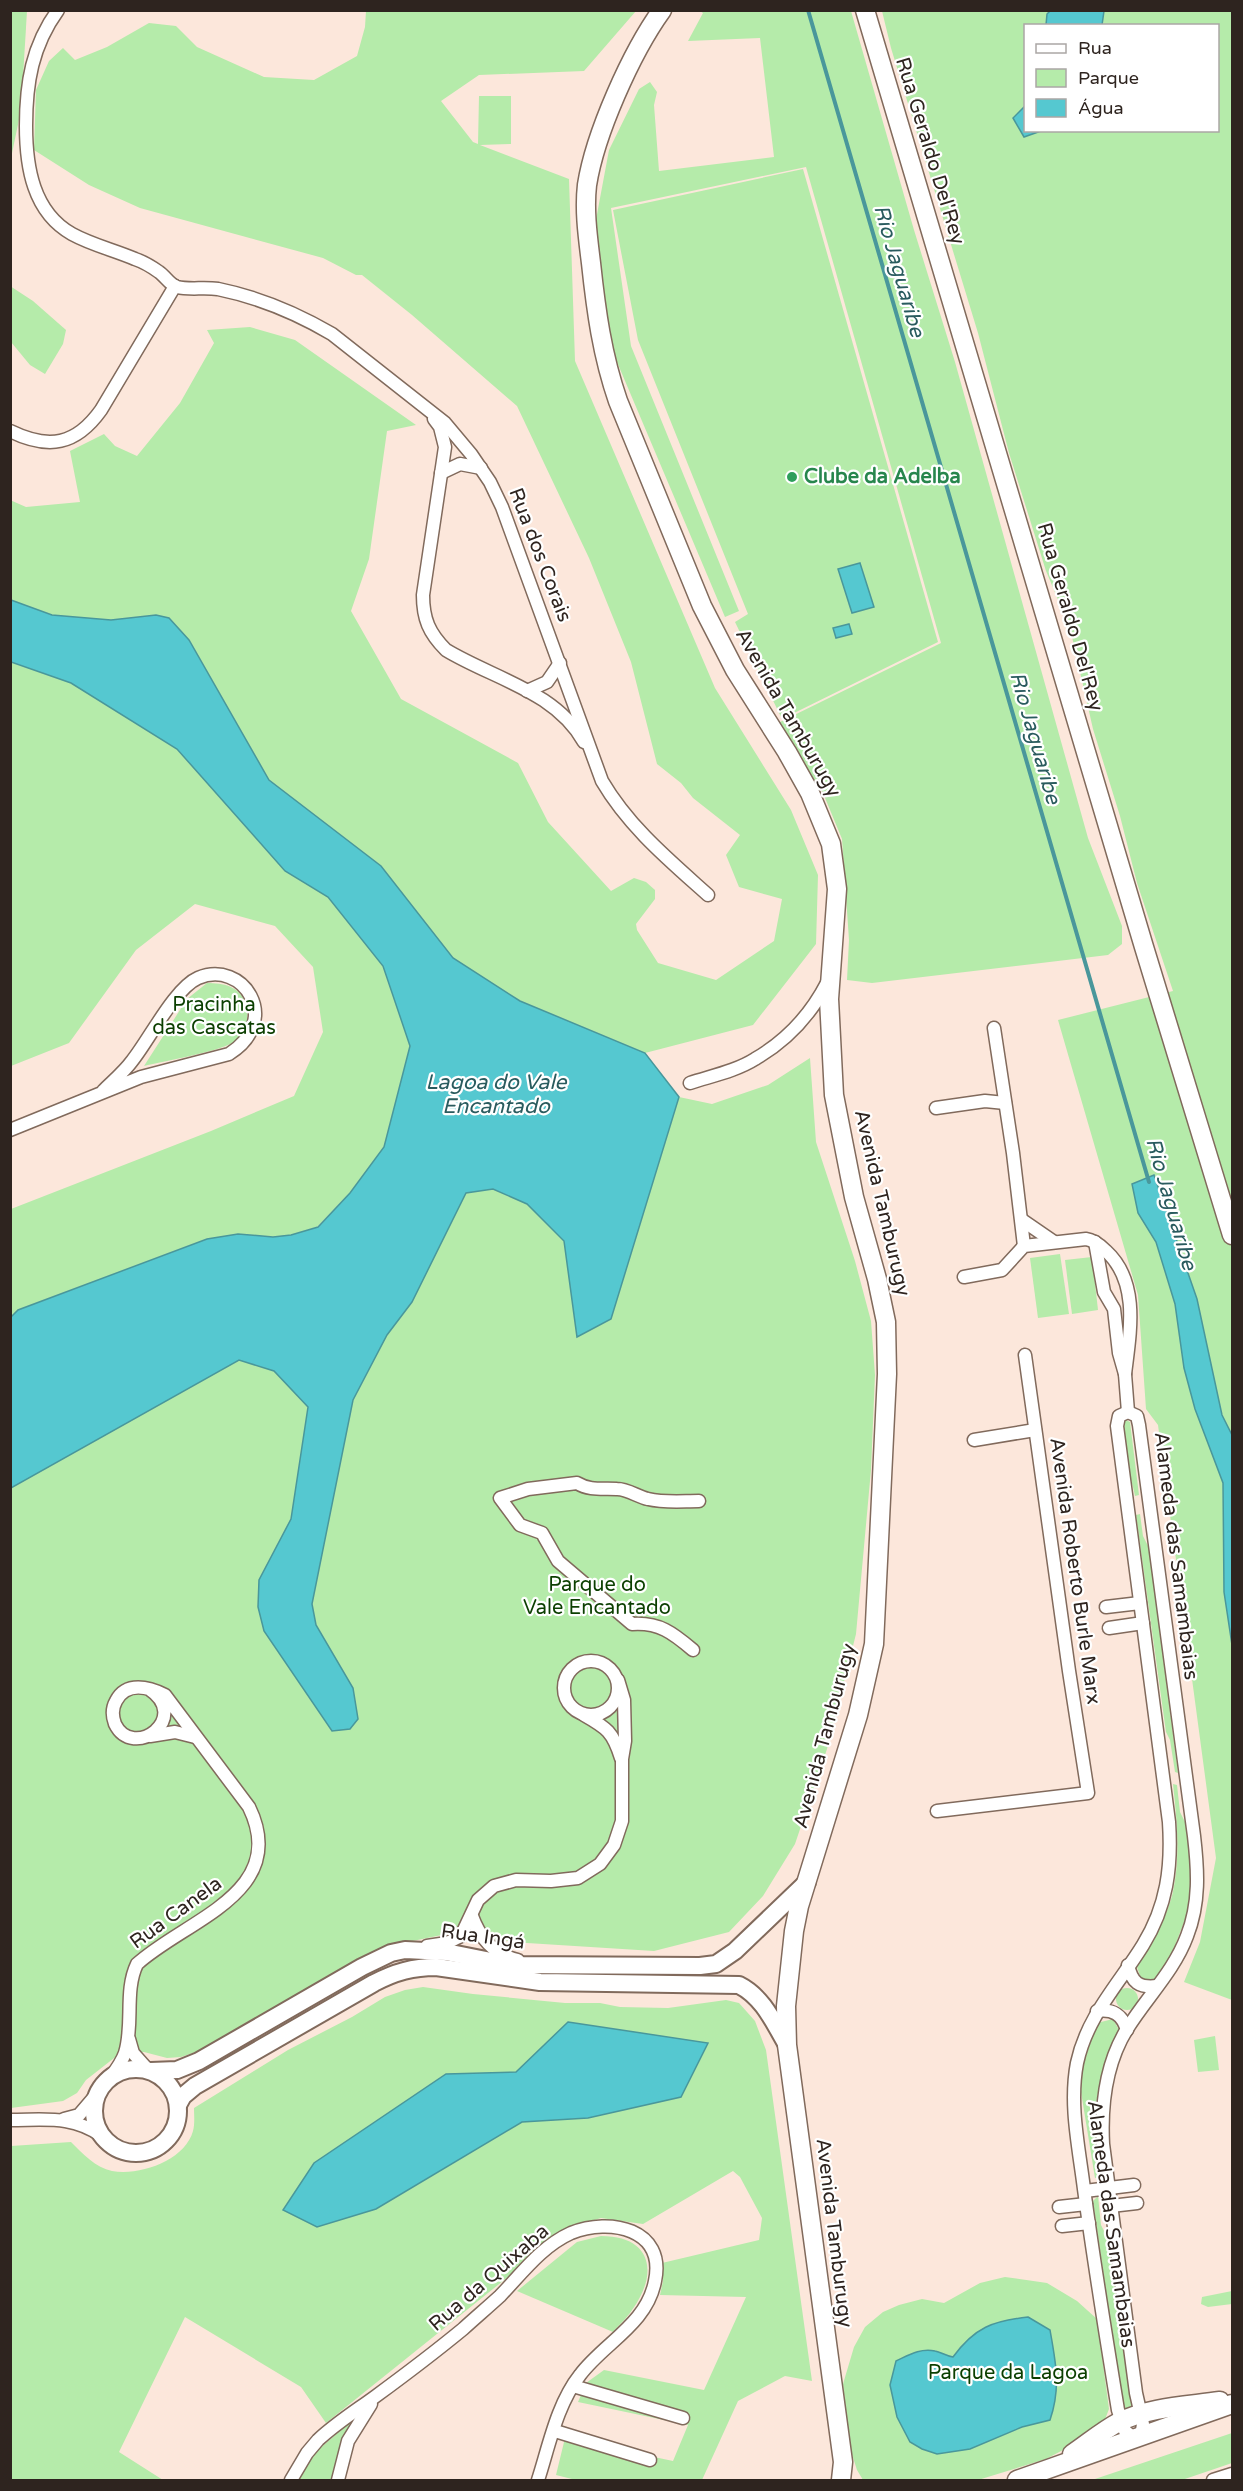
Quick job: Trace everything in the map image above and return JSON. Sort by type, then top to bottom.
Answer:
[{"type":"main road","name":"Avenida Tamburugy","points":[[662,10],[634,56],[608,115],[596,149],[587,187],[589,243],[600,340],[607,371],[618,401],[702,606],[735,670],[787,752],[823,822],[831,844],[837,889],[835,939],[830,978],[830,1054],[834,1095],[854,1197],[882,1301],[885,1322],[887,1374],[874,1644],[858,1715],[794,1931],[789,1966],[787,2045],[843,2462],[841,2481]]},
{"type":"main road","name":"Rua Geraldo Del'Rey","points":[[865,10],[1144,947],[1233,1235]]},
{"type":"main road","points":[[1050,2469],[1121,2421],[1156,2410],[1233,2399]]},
{"type":"main road","points":[[1017,2481],[1233,2404]]},
{"type":"main road","name":"Avenida Tamburugy","points":[[843,2462],[855,2481]]},
{"type":"street","points":[[10,431],[40,442],[54,442],[78,435],[101,410],[175,286],[147,264],[71,234],[57,223],[36,194],[27,158],[26,101],[29,75],[44,30],[58,10]]},
{"type":"street","name":"Rua dos Corais","points":[[175,286],[201,287],[229,292],[314,323],[332,334],[452,431],[481,468],[502,507],[602,781],[624,815],[643,836],[708,895]]},
{"type":"street","points":[[429,411],[443,437],[445,447],[423,595],[423,613],[428,627],[434,638],[446,650],[550,703],[561,712],[579,734],[593,759]]},
{"type":"street","points":[[441,473],[460,464],[481,468]]},
{"type":"street","points":[[527,691],[547,682],[560,663]]},
{"type":"street","points":[[10,1130],[141,1077],[229,1054],[241,1047],[251,1035],[256,1008],[250,994],[240,983],[227,977],[212,975],[198,978],[176,998],[132,1062],[103,1091]]},
{"type":"street","points":[[690,1083],[755,1060],[797,1027],[817,1003],[830,978]]},
{"type":"street","points":[[994,1028],[1024,1246]]},
{"type":"street","points":[[132,1062],[141,1077]]},
{"type":"street","points":[[936,1108],[985,1101],[1005,1103]]},
{"type":"street","points":[[1022,1220],[1054,1242]]},
{"type":"street","points":[[964,1277],[1002,1270],[1024,1246],[1086,1239],[1095,1242],[1118,1264],[1127,1284],[1130,1336],[1125,1374]]},
{"type":"street","points":[[1095,1242],[1104,1292],[1114,1309],[1119,1353],[1125,1374],[1128,1412]]},
{"type":"street","points":[[1110,1303],[1129,1301]]},
{"type":"street","name":"Avenida Roberto Burle Marx","points":[[937,1811],[1088,1792],[1025,1355]]},
{"type":"street","name":"Alameda das Samambaias","points":[[1128,1412],[1137,1416],[1139,1421],[1149,1504],[1197,1857],[1197,1899],[1188,1935],[1179,1954],[1127,2030],[1109,2073],[1102,2115],[1111,2206],[1143,2429],[1138,2438],[1125,2430],[1121,2421],[1086,2204],[1074,2108],[1074,2085],[1083,2041],[1097,2011],[1152,1930],[1161,1910],[1167,1889],[1171,1845],[1116,1420],[1128,1412]]},
{"type":"street","points":[[974,1440],[1035,1430]]},
{"type":"street","points":[[693,1650],[671,1632],[647,1623],[632,1624],[558,1561],[542,1533],[520,1525],[500,1498],[528,1489],[577,1483],[582,1487],[604,1490],[619,1488],[648,1499],[666,1502],[699,1501]]},
{"type":"street","points":[[1128,1506],[1149,1504]]},
{"type":"street","points":[[1106,1607],[1140,1603]]},
{"type":"street","points":[[1109,1628],[1143,1623]]},
{"type":"street","points":[[405,1950],[456,1940],[466,1929],[478,1900],[494,1886],[516,1880],[551,1881],[578,1878],[591,1872],[606,1858],[615,1845],[622,1821],[624,1700],[618,1680],[606,1665],[598,1661],[588,1661],[571,1669],[566,1678],[564,1687],[570,1705],[606,1728],[613,1736],[622,1759]]},
{"type":"street","points":[[578,1711],[598,1714],[608,1709],[615,1701],[618,1680]]},
{"type":"street","points":[[148,1736],[161,1725],[164,1709],[156,1694],[149,1689],[132,1688],[125,1691],[114,1704],[112,1712],[114,1721],[124,1734],[132,1738],[148,1736],[175,1732],[195,1737]]},
{"type":"street","name":"Rua Canela","points":[[110,2078],[123,2060],[129,2037],[131,1985],[137,1964],[237,1894],[252,1872],[256,1860],[258,1833],[249,1807],[165,1695],[149,1689]]},
{"type":"street","points":[[1164,1781],[1186,1779]]},
{"type":"street","name":"Rua Ingá","points":[[150,2071],[177,2070],[199,2061],[362,1967],[391,1953],[405,1950],[446,1952],[511,1965],[700,1966],[716,1964],[735,1951],[807,1882]]},
{"type":"street","points":[[472,1916],[477,1929],[490,1947],[513,1959],[541,1964]]},
{"type":"street","points":[[1128,1965],[1132,1980],[1136,1984],[1141,1987],[1158,1986]]},
{"type":"street","name":"Rua Ingá","points":[[178,2105],[183,2096],[195,2086],[364,1989],[389,1975],[420,1967],[436,1967],[540,1982],[739,1985],[747,1989],[764,2006],[787,2045]]},
{"type":"street","points":[[1097,2011],[1114,2012],[1120,2015],[1127,2030]]},
{"type":"street","name":"Rua Canela","points":[[129,2037],[134,2053],[150,2071]]},
{"type":"street","points":[[10,2120],[60,2120],[83,2124],[120,2150],[130,2153],[152,2150],[170,2137],[176,2127],[178,2105],[169,2084],[150,2071],[129,2069],[110,2078],[79,2115],[60,2120]]},
{"type":"street","points":[[97,2094],[94,2103],[95,2121],[102,2136]]},
{"type":"street","points":[[1085,2191],[1134,2185]]},
{"type":"street","name":"Alameda das Samambaias","points":[[1111,2206],[1137,2203]]},
{"type":"street","points":[[1059,2207],[1086,2204]]},
{"type":"street","points":[[1062,2226],[1089,2223]]},
{"type":"street","name":"Rua da Quixaba","points":[[291,2481],[318,2439],[464,2328],[552,2244],[590,2227],[621,2227],[635,2232],[647,2242],[654,2256],[657,2270],[646,2307],[593,2360],[573,2386],[538,2481]]},
{"type":"street","points":[[573,2386],[682,2418]]},
{"type":"street","name":"Rua da Quixaba","points":[[338,2481],[348,2441],[376,2396]]},
{"type":"street","points":[[555,2431],[650,2460]]},
{"type":"street","points":[[1213,2481],[1233,2474]]},
{"type":"green space","points":[[11,11],[27,11],[21,110],[11,158]]},
{"type":"green space","points":[[366,11],[636,11],[584,71],[479,75],[441,101],[473,142],[478,144],[479,96],[511,96],[511,144],[480,145],[569,179],[575,361],[715,688],[791,810],[818,875],[816,944],[753,1025],[645,1053],[520,1001],[453,958],[381,866],[269,780],[189,640],[156,615],[111,620],[52,615],[11,600],[10,500],[26,507],[80,502],[70,451],[104,434],[115,446],[137,456],[180,403],[214,343],[207,330],[250,327],[295,340],[416,425],[387,431],[369,559],[351,611],[401,699],[518,763],[548,822],[611,891],[634,878],[646,882],[655,890],[655,899],[636,924],[637,930],[658,963],[716,980],[774,941],[782,899],[739,887],[726,855],[740,835],[693,798],[681,783],[657,764],[631,662],[589,558],[517,406],[362,275],[356,275],[323,258],[140,208],[89,185],[34,150],[36,90],[49,61],[63,48],[75,60],[107,47],[149,23],[176,26],[197,47],[264,77],[314,80],[357,56],[365,27]]},
{"type":"green space","points":[[700,11],[851,11],[914,230],[955,362],[1088,838],[1122,926],[1122,944],[1108,955],[872,983],[847,980],[849,940],[842,839],[823,793],[778,723],[941,643],[806,167],[611,208],[631,346],[739,611],[725,617],[617,362],[605,317],[595,225],[609,150],[639,89],[650,82],[657,92],[654,105],[659,171],[774,157],[760,38],[688,41],[703,13]]},
{"type":"green space","points":[[882,11],[1050,11],[1047,14],[1046,24],[1024,24],[1024,107],[1013,118],[1024,137],[1036,132],[1219,132],[1219,24],[1102,24],[1104,11],[1232,11],[1232,2000],[1184,1982],[1200,1942],[1216,1858],[1158,1425],[1146,1409],[1138,1295],[1058,1020],[1173,991],[1137,883],[1120,816],[1093,729],[1070,628],[1046,571],[1009,453],[978,333],[891,48]]},
{"type":"green space","name":"Clube da Adelba","points":[[803,169],[938,642],[782,719],[735,622],[748,614],[638,340],[613,210]]},
{"type":"green space","points":[[10,286],[33,301],[66,330],[63,344],[45,374],[30,365],[11,342]]},
{"type":"green space","points":[[11,662],[71,683],[177,749],[285,871],[328,897],[383,966],[410,1046],[384,1147],[350,1193],[317,1227],[291,1235],[273,1237],[238,1234],[207,1239],[18,1310],[11,1317],[11,1209],[294,1096],[323,1032],[313,967],[275,926],[195,904],[136,950],[69,1043],[11,1066]]},
{"type":"green space","name":"Pracinha das Cascatas","points":[[207,983],[230,987],[239,992],[247,1007],[245,1028],[240,1037],[220,1048],[144,1066],[187,999]]},
{"type":"green space","name":"Parque do Vale Encantado","points":[[810,1058],[816,1142],[855,1261],[871,1321],[875,1375],[871,1470],[856,1634],[827,1749],[795,1844],[763,1896],[729,1932],[654,1951],[527,1943],[447,1934],[388,1946],[196,2052],[181,2057],[167,2058],[144,2052],[118,2055],[86,2080],[77,2093],[63,2101],[11,2108],[10,1488],[239,1360],[274,1371],[308,1407],[291,1519],[259,1580],[353,1688],[316,1625],[312,1604],[353,1400],[387,1335],[412,1302],[465,1193],[493,1189],[527,1204],[564,1241],[577,1337],[611,1319],[679,1097],[712,1104],[768,1085]]},
{"type":"green space","points":[[1060,1254],[1069,1314],[1038,1318],[1030,1258]]},
{"type":"green space","points":[[1092,1257],[1098,1310],[1072,1314],[1065,1260]]},
{"type":"green space","points":[[1124,1419],[1130,1422],[1139,1495],[1135,1496],[1122,1447],[1121,1427]]},
{"type":"green space","points":[[1140,1514],[1143,1536],[1149,1548],[1178,1773],[1175,1772],[1170,1740],[1166,1732],[1136,1515]]},
{"type":"green space","points":[[1173,1784],[1177,1785],[1180,1812],[1187,1826],[1193,1889],[1189,1909],[1173,1951],[1159,1975],[1154,1980],[1148,1981],[1141,1979],[1137,1967],[1165,1915],[1172,1896],[1177,1869]]},
{"type":"green space","points":[[423,1987],[565,2003],[600,2003],[620,2007],[668,2008],[726,2000],[739,2003],[755,2021],[766,2050],[812,2381],[785,2376],[738,2401],[702,2480],[576,2480],[556,2475],[565,2438],[673,2461],[688,2425],[578,2402],[586,2383],[604,2370],[704,2390],[746,2297],[660,2295],[663,2281],[662,2263],[759,2240],[762,2218],[740,2177],[733,2171],[643,2224],[601,2218],[569,2228],[326,2423],[301,2387],[185,2317],[119,2452],[163,2480],[11,2480],[11,2146],[71,2142],[95,2163],[112,2171],[136,2171],[160,2164],[172,2158],[188,2141],[194,2128],[194,2108],[288,2050],[385,1997]],"holes":[[[516,2072],[681,2097],[588,2118],[522,2122],[376,2209],[446,2074]]]},
{"type":"green space","points":[[1127,1988],[1135,1991],[1138,1999],[1135,2007],[1127,2010],[1119,2007],[1116,1999],[1119,1991]]},
{"type":"green space","points":[[1113,2019],[1119,2030],[1102,2079],[1094,2117],[1095,2142],[1102,2177],[1095,2178],[1081,2092],[1083,2065],[1097,2023]]},
{"type":"green space","points":[[1215,2036],[1219,2070],[1198,2072],[1194,2040]]},
{"type":"green space","points":[[1098,2196],[1101,2225],[1108,2239],[1132,2410],[1123,2411],[1093,2201]]},
{"type":"green space","points":[[601,2236],[631,2242],[646,2259],[648,2270],[641,2296],[613,2332],[517,2291],[577,2242]]},
{"type":"green space","name":"Parque da Lagoa","points":[[1005,2277],[1047,2283],[1077,2301],[1097,2319],[1109,2409],[1104,2422],[1046,2459],[978,2480],[863,2480],[850,2448],[843,2384],[854,2347],[865,2327],[883,2312],[899,2305],[922,2299],[944,2303],[980,2283]]},
{"type":"green space","points":[[1232,2291],[1232,2304],[1208,2307],[1201,2304],[1202,2297]]},
{"type":"green space","points":[[357,2416],[341,2446],[334,2480],[297,2480],[318,2450]]},
{"type":"green space","points":[[1232,2433],[1232,2463],[1182,2480],[1092,2480]]},
{"type":"water","points":[[1050,11],[1104,11],[1102,24],[1046,24],[1047,14]]},
{"type":"water","points":[[1024,107],[1024,132],[1038,132],[1024,137],[1013,118]]},
{"type":"water","points":[[860,563],[874,607],[852,613],[838,569]]},
{"type":"water","name":"Lagoa do Vale Encantado","points":[[11,600],[52,615],[111,620],[156,615],[169,618],[189,640],[269,780],[381,866],[453,958],[520,1001],[645,1053],[679,1097],[611,1319],[577,1337],[564,1241],[527,1204],[493,1189],[466,1193],[412,1302],[387,1335],[353,1400],[312,1604],[316,1625],[353,1688],[358,1719],[350,1729],[332,1731],[264,1631],[258,1607],[259,1580],[291,1519],[308,1407],[274,1371],[239,1360],[11,1488],[11,1317],[18,1310],[207,1239],[238,1234],[273,1237],[291,1235],[318,1227],[350,1193],[384,1147],[410,1046],[383,966],[328,897],[285,871],[177,749],[71,683],[11,662]]},
{"type":"water","points":[[849,624],[852,634],[836,638],[833,628]]},
{"type":"water","points":[[1154,1175],[1197,1299],[1222,1415],[1232,1435],[1232,1645],[1224,1592],[1223,1483],[1195,1409],[1184,1368],[1175,1304],[1156,1242],[1138,1213],[1132,1184]]},
{"type":"water","points":[[568,2022],[708,2043],[681,2097],[588,2118],[522,2122],[376,2209],[317,2227],[283,2210],[314,2163],[446,2074],[516,2072]]},
{"type":"water","points":[[1028,2317],[1050,2330],[1056,2365],[1056,2386],[1050,2420],[1022,2427],[970,2449],[937,2454],[910,2442],[897,2417],[890,2385],[896,2361],[924,2350],[953,2357],[969,2339],[986,2327]]},
{"type":"waterway","name":"Rio Jaguaribe","points":[[808,10],[1149,1182]]},
{"type":"place","name":"Clube da Adelba","points":[[792,477]]}]
